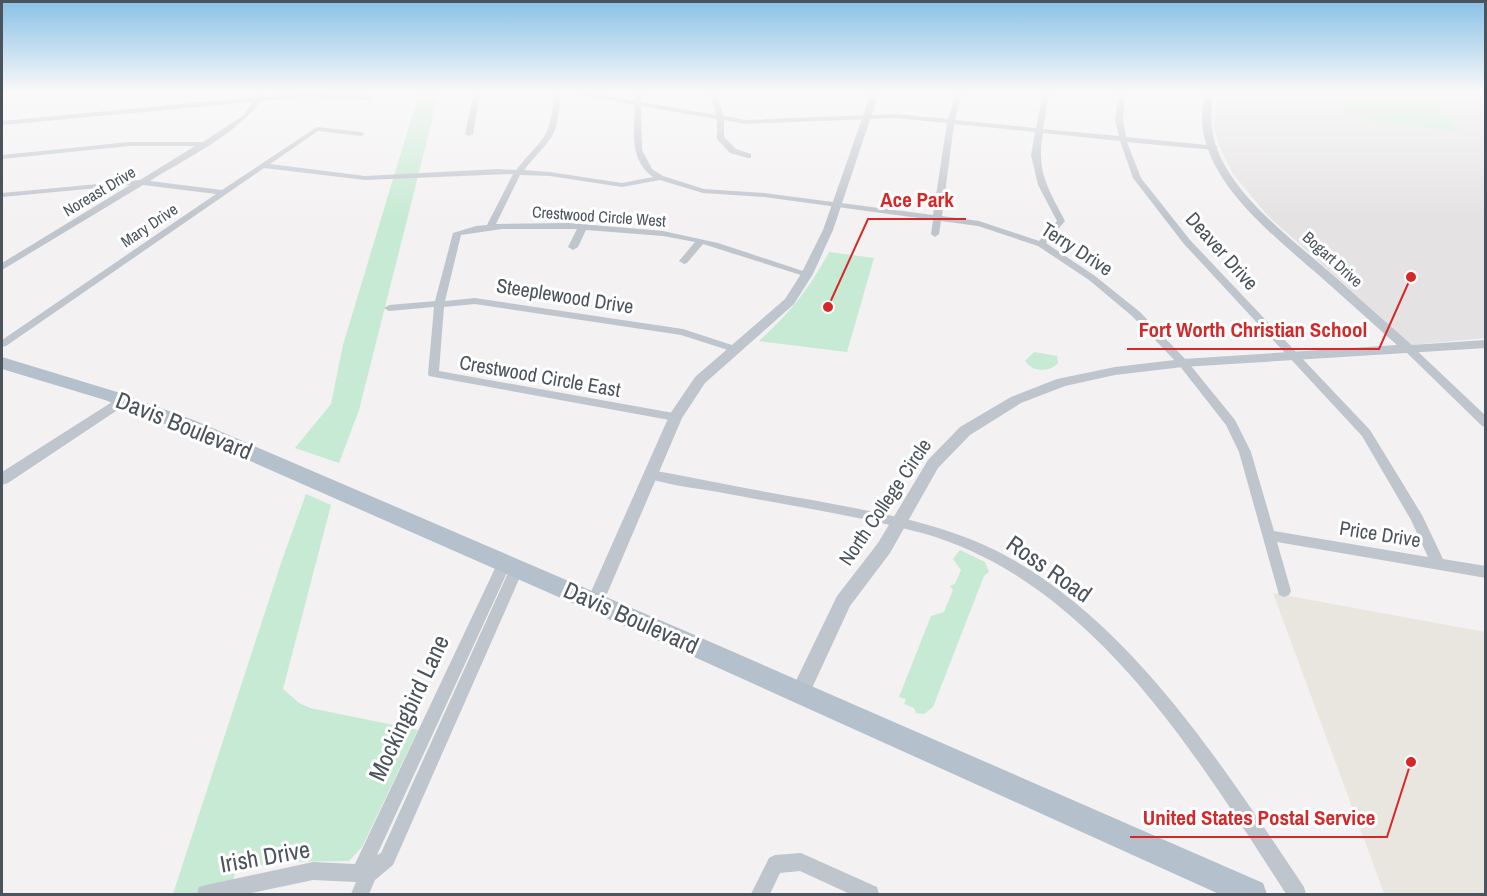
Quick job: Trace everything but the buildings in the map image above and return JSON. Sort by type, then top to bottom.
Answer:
[{"type":"main road","name":"Davis Boulevard","points":[[2,363],[123,400],[511,565],[1250,894]]},
{"type":"street","name":"Noreast Drive","points":[[4,264],[219,135]]},
{"type":"street","name":"Mary Drive","points":[[2,344],[309,135]]},
{"type":"street","points":[[491,226],[519,171],[551,135]]},
{"type":"street","points":[[639,135],[638,150],[649,170],[660,178]]},
{"type":"street","points":[[720,135],[725,144],[733,151],[748,156]]},
{"type":"street","points":[[595,603],[675,417],[700,380],[790,301],[807,274],[828,230],[860,135]]},
{"type":"street","points":[[935,234],[949,135]]},
{"type":"street","points":[[1037,135],[1035,155],[1042,185],[1060,221],[1041,244]]},
{"type":"street","points":[[1083,135],[1214,148]]},
{"type":"street","name":"Deaver Drive","points":[[1122,135],[1137,178],[1186,242],[1366,433],[1417,519],[1438,563]]},
{"type":"street","name":"Bogart Drive","points":[[1210,135],[1214,148],[1232,182],[1274,229],[1409,349],[1485,423]]},
{"type":"street","points":[[2,157],[129,144],[206,144]]},
{"type":"street","points":[[263,166],[365,178],[519,171],[622,185],[660,178]]},
{"type":"street","name":"Terry Drive","points":[[660,178],[703,191],[835,204],[980,224],[1041,244],[1116,298],[1184,363],[1225,414],[1245,452],[1284,591]]},
{"type":"street","points":[[2,195],[142,183],[222,193]]},
{"type":"street","name":"Crestwood Circle West","points":[[439,303],[454,237],[460,232],[491,226],[582,228],[652,233],[700,241],[807,274]]},
{"type":"street","points":[[573,247],[582,228]]},
{"type":"street","points":[[684,261],[700,241]]},
{"type":"street","name":"Steeplewood Drive","points":[[389,309],[475,301],[683,332],[734,348]]},
{"type":"street","name":"Crestwood Circle East","points":[[439,303],[434,374],[675,417]]},
{"type":"street","name":"North College Circle","points":[[800,693],[843,601],[884,549],[897,522],[948,446],[983,418],[1016,400],[1062,382],[1100,373],[1184,363],[1485,344]]},
{"type":"street","points":[[2,479],[123,400]]},
{"type":"street","name":"Ross Road","points":[[651,475],[897,522],[945,536],[986,552],[1068,607],[1131,666],[1220,778],[1297,894]]},
{"type":"street","name":"Price Drive","points":[[1268,535],[1485,572]]},
{"type":"street","name":"Mockingbird Lane","points":[[360,894],[369,874],[387,859],[511,565]]},
{"type":"street","points":[[760,894],[775,864],[801,862],[870,894]]},
{"type":"street","name":"Irish Drive","points":[[206,894],[313,871],[369,874]]},
{"type":"shaded area","points":[[1216,135],[1485,135],[1485,338],[1412,345],[1268,216],[1233,174]]},
{"type":"shaded area","points":[[1273,593],[1485,632],[1485,894],[1384,893]]},
{"type":"green space","points":[[406,135],[428,135],[359,410],[339,463],[295,448],[331,404],[343,345]]},
{"type":"green space","points":[[829,252],[874,258],[847,352],[759,341],[798,300]]},
{"type":"green space","points":[[1034,352],[1057,356],[1058,363],[1045,370],[1036,369],[1025,361]]},
{"type":"green space","points":[[306,494],[331,505],[283,689],[299,703],[310,708],[418,730],[362,847],[349,861],[276,862],[235,872],[230,894],[173,894],[282,560]]},
{"type":"green space","points":[[960,550],[985,562],[989,572],[984,576],[933,707],[924,714],[916,713],[914,708],[904,704],[906,699],[899,697],[931,616],[944,612],[953,590],[950,586],[955,584],[961,570],[953,559]]},
{"type":"place","name":"Fort Worth Christian School","points":[[1411,277]]},
{"type":"place","name":"Ace Park","points":[[828,307]]},
{"type":"place","name":"United States Postal Service","points":[[1411,762]]}]
